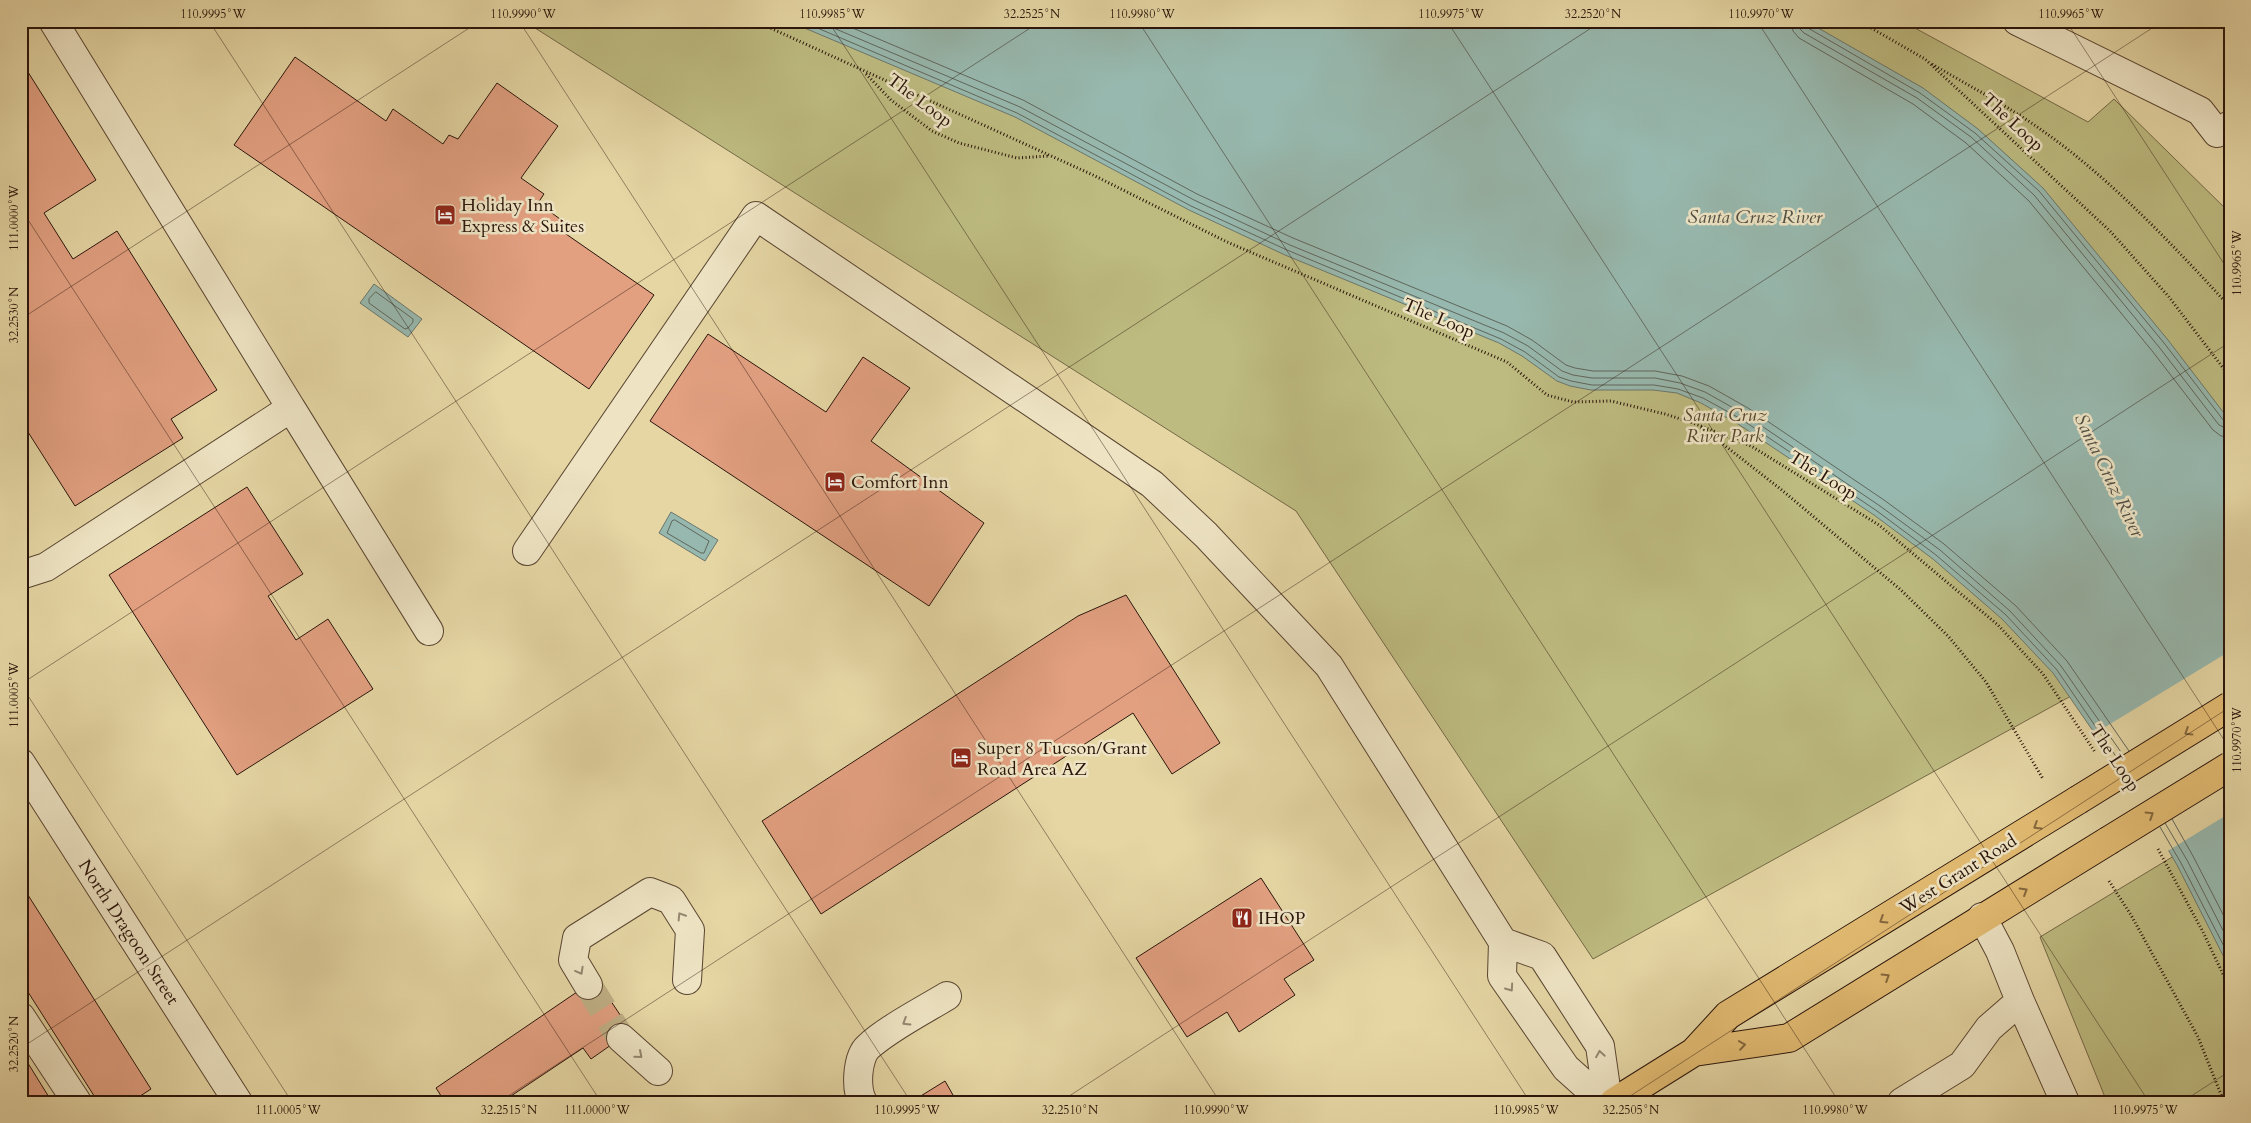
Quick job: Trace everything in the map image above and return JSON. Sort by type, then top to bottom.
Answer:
[{"type":"main road","name":"West Grant Road","points":[[1614,1102],[1694,1052],[1728,1015],[2230,706]]},
{"type":"main road","name":"West Grant Road","points":[[1694,1052],[1789,1038],[1982,917],[2230,766]]},
{"type":"street","points":[[53,21],[429,631]]},
{"type":"street","points":[[2017,21],[2200,111],[2216,133],[2230,125]]},
{"type":"street","points":[[527,551],[756,216],[1152,484],[1206,535],[1329,666],[1503,942],[1502,976],[1566,1068],[1606,1102]]},
{"type":"street","points":[[21,575],[46,567],[292,408]]},
{"type":"street","name":"North Dragoon Street","points":[[21,763],[233,1100]]},
{"type":"street","points":[[588,986],[573,960],[577,938],[650,892],[670,900],[690,930],[687,980]]},
{"type":"street","points":[[1982,917],[2000,951],[2065,1102]]},
{"type":"street","points":[[1503,942],[1542,956],[1600,1046],[1606,1102]]},
{"type":"street","points":[[863,1102],[858,1094],[858,1070],[866,1048],[947,996]]},
{"type":"street","points":[[1902,1102],[1962,1065],[1989,1028],[2020,1001]]},
{"type":"street","points":[[21,1017],[77,1102]]},
{"type":"street","points":[[621,1038],[658,1071]]},
{"type":"path","name":"The Loop","points":[[755,21],[865,73],[1050,156],[1227,242],[1507,362],[1547,395],[1573,402],[1611,402],[1696,424],[1751,446],[1879,525],[1998,625],[2043,674],[2096,755]]},
{"type":"path","name":"The Loop","points":[[1859,21],[1925,59],[2110,230],[2169,297],[2230,377]]},
{"type":"path","points":[[1925,59],[2042,130],[2082,161],[2147,222],[2230,307]]},
{"type":"path","name":"The Loop","points":[[865,73],[892,100],[932,131],[959,143],[1017,158],[1050,156]]},
{"type":"path","points":[[1696,424],[1783,491],[1901,590],[1948,636],[1986,682],[2043,779]]},
{"type":"path","points":[[2154,842],[2203,932],[2230,989]]},
{"type":"path","points":[[2109,881],[2131,915],[2198,1037],[2224,1102]]},
{"type":"green space","name":"Santa Cruz River Park","points":[[524,21],[1902,21],[2088,122],[2114,99],[2230,213],[2230,604],[2091,685],[1593,959],[1296,511]]},
{"type":"green space","points":[[2230,822],[2230,1102],[2107,1102],[2040,937]]},
{"type":"water","name":"Santa Cruz River","points":[[788,21],[1806,21],[1923,88],[1978,129],[2043,188],[2168,340],[2230,421],[2230,969],[2177,865],[2133,789],[2053,673],[2002,619],[1933,559],[1874,515],[1738,424],[1701,403],[1677,393],[1653,390],[1591,390],[1570,386],[1557,381],[1522,356],[1499,343],[1285,255],[1189,210],[1015,117]]},
{"type":"water","points":[[374,284],[422,319],[408,337],[360,303]]},
{"type":"water","points":[[671,512],[718,540],[705,561],[659,533]]},
{"type":"pier","points":[[2230,651],[2230,813],[2166,852],[2130,791],[2092,735]]},
{"type":"building","name":"Holiday Inn Express & Suites","points":[[295,57],[386,121],[393,109],[443,144],[449,135],[458,139],[497,83],[558,126],[521,178],[544,194],[538,203],[571,227],[566,234],[654,295],[589,389],[234,145]]},
{"type":"building","points":[[21,61],[96,180],[44,213],[73,259],[117,231],[217,390],[171,419],[183,438],[75,506],[21,421]]},
{"type":"building","name":"Comfort Inn","points":[[708,334],[826,412],[863,357],[910,388],[871,441],[984,523],[929,606],[650,421]]},
{"type":"building","points":[[247,487],[303,574],[268,596],[296,640],[328,619],[373,689],[237,775],[109,575]]},
{"type":"building","name":"Super 8 Tucson/Grant Road Area AZ","points":[[1126,595],[1220,743],[1172,774],[1133,713],[821,914],[762,821],[1078,616]]},
{"type":"building","name":"IHOP","points":[[1261,878],[1314,960],[1284,979],[1295,995],[1239,1032],[1227,1012],[1187,1037],[1136,958]]},
{"type":"building","points":[[21,884],[151,1089],[131,1102],[98,1102],[21,981]]},
{"type":"building","points":[[596,979],[631,1031],[591,1059],[583,1048],[502,1102],[445,1102],[436,1088]]},
{"type":"building","points":[[21,1052],[52,1102],[28,1102],[24,1095],[21,1097]]},
{"type":"building","points":[[945,1081],[957,1102],[911,1102]]},
{"type":"tunnel","points":[[588,985],[621,1038]]},
{"type":"place","name":"Holiday Inn Express & Suites","points":[[445,215]]},
{"type":"place","name":"Comfort Inn","points":[[835,482]]},
{"type":"place","name":"Super 8 Tucson/Grant Road Area AZ","points":[[961,758]]},
{"type":"place","name":"IHOP","points":[[1242,918]]}]
